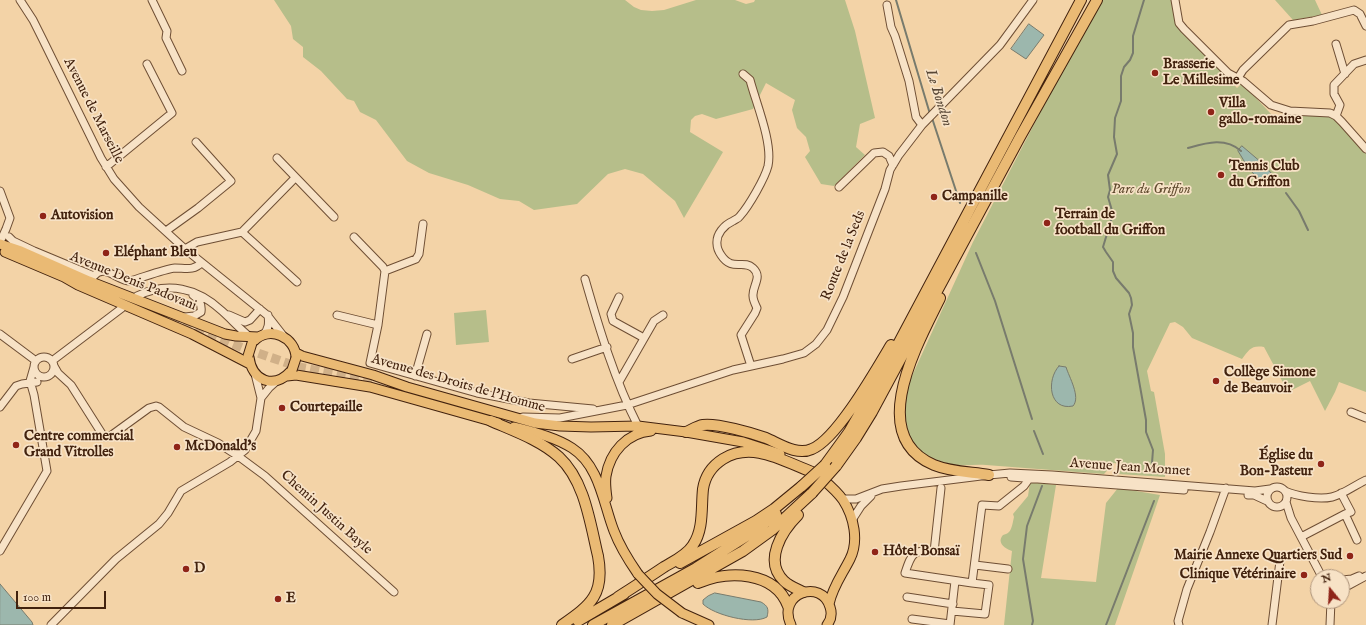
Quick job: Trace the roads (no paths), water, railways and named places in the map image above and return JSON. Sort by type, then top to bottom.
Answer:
[{"type":"highway","points":[[1028,99],[1076,0]]},
{"type":"highway","points":[[593,625],[696,568],[739,542],[808,491],[832,465],[841,444],[860,415],[1081,0]]},
{"type":"highway","points":[[1040,101],[1092,0]]},
{"type":"highway","points":[[612,625],[743,551],[772,530],[870,423],[888,382],[1020,137],[1097,0]]},
{"type":"highway","points":[[989,475],[935,466],[919,456],[906,441],[900,422],[899,410],[901,394],[926,328],[1020,137]]},
{"type":"highway","points":[[686,432],[702,425],[719,426],[754,435],[799,451],[806,451],[819,446],[835,429],[876,369],[969,212]]},
{"type":"highway","points":[[491,421],[533,440],[559,457],[569,469],[582,494],[598,556],[600,581],[590,603],[582,611],[562,625]]},
{"type":"highway","points":[[572,625],[680,557],[692,547],[696,541],[700,525],[706,480],[714,466],[720,461],[735,453],[744,451],[753,452],[769,456],[812,472]]},
{"type":"highway","points":[[803,592],[783,580],[776,566],[775,555],[782,534],[808,491]]},
{"type":"highway","points":[[618,597],[808,491]]},
{"type":"highway","points":[[620,625],[696,584],[725,575],[742,575],[765,582],[779,590],[785,598],[788,606]]},
{"type":"main road","name":"Avenue Denis Padovani","points":[[0,244],[78,285],[249,360]]},
{"type":"main road","name":"Avenue Denis Padovani","points":[[0,250],[17,253],[93,280],[224,334],[256,338]]},
{"type":"main road","points":[[64,277],[148,312],[158,314],[150,309],[107,291],[93,280]]},
{"type":"main road","points":[[272,333],[279,334],[286,338],[293,346],[296,356],[290,373],[278,380],[266,381],[256,374],[252,369],[249,360],[256,338],[272,333]]},
{"type":"main road","name":"Avenue des Droits de l'Homme","points":[[296,356],[302,356],[373,375],[408,387],[491,421],[541,435],[572,448],[584,458],[597,481],[611,523],[620,544],[638,574],[657,594],[682,613],[709,625]]},
{"type":"main road","name":"Avenue des Droits de l'Homme","points":[[290,373],[445,402],[535,423],[560,426],[591,427],[638,426],[686,432],[755,445],[780,454],[812,472],[830,486],[843,499],[852,520],[855,540],[854,552],[835,585],[829,604]]},
{"type":"main road","points":[[445,402],[372,382],[445,402]]},
{"type":"main road","points":[[607,508],[607,473],[610,461],[619,447],[639,433],[669,430]]},
{"type":"main road","points":[[790,625],[788,619],[788,606],[796,595],[803,592],[815,592],[825,599],[829,604],[831,622]]},
{"type":"street","points":[[152,0],[167,31],[166,38],[182,71]]},
{"type":"street","name":"Route de la Seds","points":[[511,417],[560,418],[627,405],[733,370],[804,353],[816,344],[826,330],[844,297],[885,189],[890,170],[899,155],[924,123],[1000,45],[1033,0]]},
{"type":"street","points":[[1175,0],[1179,23],[1228,73],[1243,81],[1271,105],[1282,110],[1323,112],[1336,116],[1366,149]]},
{"type":"street","name":"Avenue de Marseille","points":[[23,1],[88,135],[106,167],[123,190],[139,207],[201,263],[268,315],[286,338]]},
{"type":"street","points":[[887,5],[890,27],[895,36],[909,81],[916,117],[924,123]]},
{"type":"street","points":[[1238,78],[1243,70],[1289,25],[1313,21],[1354,10],[1360,14],[1366,26]]},
{"type":"street","points":[[1336,44],[1345,74]]},
{"type":"street","points":[[1336,116],[1340,105],[1334,94],[1334,85],[1354,64],[1366,60]]},
{"type":"street","points":[[106,167],[172,113],[147,64]]},
{"type":"street","points":[[743,74],[750,80],[766,135],[769,149],[768,165],[762,181],[739,218],[728,224],[719,233],[717,246],[723,259],[729,264],[748,265],[754,268],[757,275],[758,280],[753,290],[753,296],[757,308],[740,335],[750,366]]},
{"type":"street","points":[[166,231],[198,208],[231,181],[196,142]]},
{"type":"street","points":[[839,187],[874,153],[883,152],[889,156],[893,165]]},
{"type":"street","points":[[277,158],[334,217]]},
{"type":"street","points":[[185,249],[206,240],[242,232],[295,178]]},
{"type":"street","points":[[0,192],[10,218],[0,244]]},
{"type":"street","points":[[385,271],[416,259],[419,254],[423,224]]},
{"type":"street","points":[[6,230],[17,253]]},
{"type":"street","points":[[242,232],[297,282]]},
{"type":"street","points":[[9,237],[14,241],[93,280],[100,271],[104,270],[124,281],[130,281],[173,268],[191,269],[201,263]]},
{"type":"street","points":[[337,315],[378,325],[385,271],[383,267],[354,237]]},
{"type":"street","points":[[585,279],[627,405],[638,426]]},
{"type":"street","points":[[137,296],[150,290],[172,287],[203,297],[222,311],[240,321],[245,322],[250,320],[260,309]]},
{"type":"street","points":[[181,317],[194,316],[201,312],[201,305],[192,293]]},
{"type":"street","points":[[619,297],[611,314],[613,321],[644,338]]},
{"type":"street","points":[[53,364],[122,308]]},
{"type":"street","points":[[222,311],[240,329],[256,338],[266,332],[269,326],[268,315]]},
{"type":"street","points":[[619,382],[654,321],[663,315]]},
{"type":"street","name":"Route de la Seds","points":[[378,325],[370,363],[477,393],[529,404],[600,410]]},
{"type":"street","points":[[0,334],[35,364],[38,375],[63,378]]},
{"type":"street","points":[[415,376],[427,334]]},
{"type":"street","points":[[572,359],[607,347]]},
{"type":"street","points":[[0,551],[47,471],[34,395],[34,383],[31,376],[35,364],[43,357],[48,358],[63,378]]},
{"type":"street","points":[[0,406],[16,386],[34,383],[53,372],[53,364]]},
{"type":"street","points":[[51,625],[116,559],[159,524],[168,513],[180,491],[238,456],[245,450],[256,431],[261,398],[256,374]]},
{"type":"street","name":"Chemin Justin Bayle","points":[[63,378],[71,385],[104,437],[109,437],[149,408],[156,406],[162,408],[184,427],[218,443],[264,476],[394,592]]},
{"type":"street","points":[[261,398],[278,380]]},
{"type":"street","points":[[1351,412],[1366,418]]},
{"type":"street","name":"Avenue Jean Monnet","points":[[843,499],[856,499],[882,489],[901,486],[1010,473],[1038,477],[1154,486],[1255,491],[1270,489]]},
{"type":"street","name":"Avenue Jean Monnet","points":[[989,475],[1028,479],[1038,477]]},
{"type":"street","points":[[972,583],[982,505],[999,506],[1024,486],[1028,479]]},
{"type":"street","points":[[1291,518],[1267,501],[1266,495],[1270,489],[1279,487],[1294,495],[1324,498],[1341,493],[1366,480]]},
{"type":"street","points":[[907,597],[985,614],[989,586],[905,573],[912,554],[924,550],[934,552],[941,488]]},
{"type":"street","points":[[1179,623],[1187,589],[1225,490]]},
{"type":"street","name":"Avenue Jean Monnet","points":[[1225,490],[1254,495],[1267,501]]},
{"type":"street","points":[[1285,491],[1291,518],[1320,569]]},
{"type":"street","name":"Avenue Jean Monnet","points":[[852,520],[861,506],[874,493]]},
{"type":"street","points":[[1301,537],[1351,512],[1341,493]]},
{"type":"street","points":[[1278,508],[1294,495]]},
{"type":"street","points":[[1345,514],[1357,540]]},
{"type":"street","points":[[1272,625],[1280,561]]},
{"type":"street","points":[[975,565],[1008,569]]},
{"type":"street","points":[[1352,579],[1366,573]]},
{"type":"street","points":[[1350,585],[1366,576]]},
{"type":"street","points":[[912,619],[950,624],[956,582]]},
{"type":"street","points":[[1330,625],[1331,609]]},
{"type":"waterway","name":"Le Bondon","points":[[896,0],[930,114]]},
{"type":"waterway","points":[[1144,0],[1133,36],[1133,53],[1130,60],[1124,67],[1121,76],[1121,101],[1115,118],[1114,137],[1117,154],[1108,175],[1110,190],[1108,197],[1113,214],[1103,247],[1113,262],[1113,271],[1116,278],[1129,293],[1131,298],[1132,305],[1129,314],[1133,333],[1133,347],[1146,420],[1146,432],[1153,450],[1152,463]]},
{"type":"waterway","name":"Le Bondon","points":[[932,118],[960,203]]},
{"type":"waterway","points":[[1188,148],[1215,142],[1228,144],[1241,151]]},
{"type":"waterway","points":[[1286,193],[1299,211],[1308,230]]},
{"type":"waterway","name":"Le Bondon","points":[[976,253],[995,301],[1032,419]]},
{"type":"waterway","name":"Le Bondon","points":[[1034,431],[1043,454]]},
{"type":"waterway","name":"Le Bondon","points":[[1032,625],[1033,621],[1023,559],[1027,526],[1042,486]]},
{"type":"waterway","points":[[1106,625],[1154,501]]},
{"type":"tunnel","points":[[158,314],[243,348],[299,367],[372,381]]},
{"type":"place","name":"Brasserie Le Millesime","points":[[1155,73]]},
{"type":"place","name":"Villa gallo-romaine","points":[[1211,112]]},
{"type":"place","name":"Tennis Club du Griffon","points":[[1221,175]]},
{"type":"place","name":"Campanille","points":[[934,197]]},
{"type":"place","name":"Autovision","points":[[43,216]]},
{"type":"place","name":"Terrain de football du Griffon","points":[[1047,223]]},
{"type":"place","name":"Eléphant Bleu","points":[[106,253]]},
{"type":"place","name":"Collège Simone de Beauvoir","points":[[1216,381]]},
{"type":"place","name":"Courtepaille","points":[[282,408]]},
{"type":"place","name":"Centre commercial Grand Vitrolles","points":[[16,445]]},
{"type":"place","name":"McDonald's","points":[[177,447]]},
{"type":"place","name":"Église du Bon-Pasteur","points":[[1321,464]]},
{"type":"place","name":"Hôtel Bonsaï","points":[[875,552]]},
{"type":"place","name":"Mairie Annexe Quartiers Sud","points":[[1350,556]]},
{"type":"place","name":"D","points":[[186,569]]},
{"type":"place","name":"Clinique Vétérinaire","points":[[1304,575]]},
{"type":"place","name":"E","points":[[278,599]]},
{"type":"park label","name":"Parc du Griffon","points":[[1151,190]]}]
